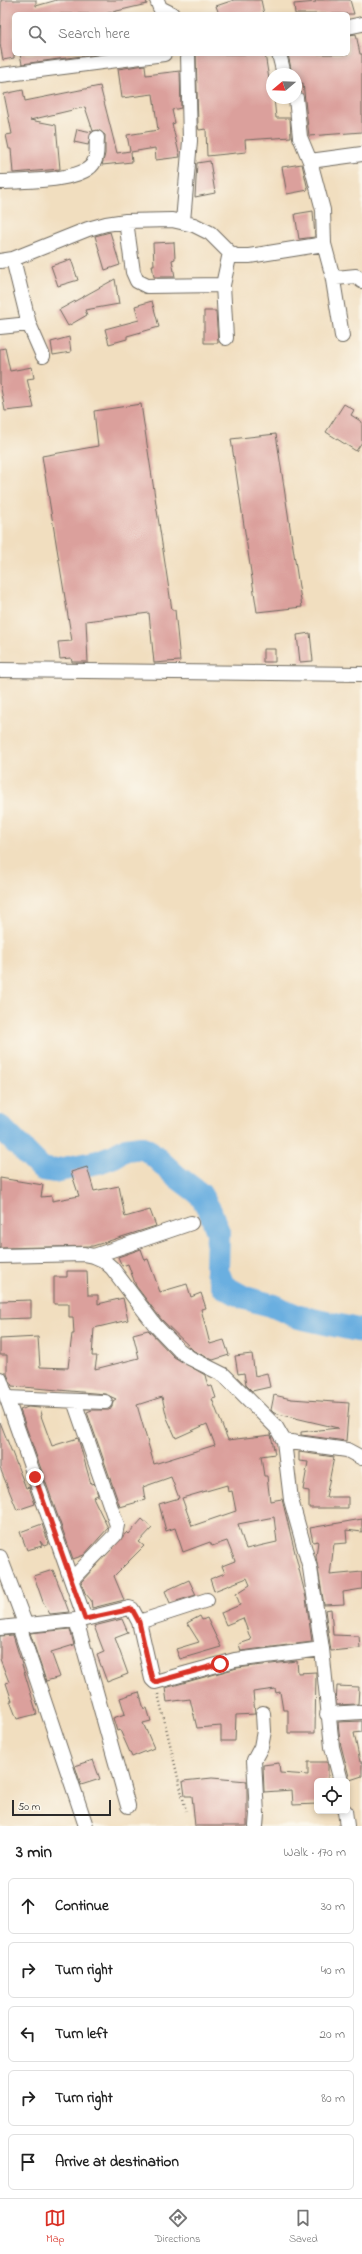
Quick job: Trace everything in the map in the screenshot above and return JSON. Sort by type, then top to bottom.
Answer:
[{"type":"street","points":[[157,0],[160,8],[168,12]]},
{"type":"street","points":[[350,27],[362,24]]},
{"type":"street","points":[[0,73],[147,56]]},
{"type":"street","points":[[183,221],[190,141],[188,56]]},
{"type":"street","points":[[280,56],[282,68]]},
{"type":"street","points":[[297,104],[300,137],[310,161],[322,210],[324,244],[332,274],[342,336]]},
{"type":"street","points":[[0,182],[55,179],[80,172],[91,166],[95,161],[97,138]]},
{"type":"street","points":[[310,161],[362,154]]},
{"type":"street","points":[[126,221],[133,272],[137,281],[147,286],[223,285]]},
{"type":"street","points":[[43,356],[29,324],[6,260],[88,229],[126,221],[183,221],[210,233],[230,253],[236,256],[249,256],[324,244]]},
{"type":"street","points":[[226,338],[223,285],[230,253]]},
{"type":"street","points":[[332,274],[336,278],[356,276],[362,281]]},
{"type":"street","points":[[0,327],[29,324]]},
{"type":"street","points":[[0,670],[362,674]]},
{"type":"street","points":[[0,1256],[69,1254],[94,1256],[191,1223]]},
{"type":"street","points":[[94,1256],[112,1268],[155,1325],[179,1350],[190,1358],[224,1375],[276,1427],[284,1440],[290,1500],[310,1568],[322,1649],[327,1714],[332,1747],[339,1778]]},
{"type":"street","points":[[0,1379],[72,1579],[80,1619],[128,1806]]},
{"type":"street","points":[[7,1398],[105,1402]]},
{"type":"street","points":[[72,1579],[115,1535],[117,1531],[117,1525],[74,1401]]},
{"type":"street","points":[[284,1440],[347,1450],[362,1458]]},
{"type":"street","points":[[0,1557],[86,1826]]},
{"type":"street","points":[[139,1622],[207,1600]]},
{"type":"street","points":[[0,1628],[80,1619],[129,1608],[133,1611],[139,1622],[152,1679],[155,1682],[234,1660],[322,1649]]},
{"type":"street","points":[[327,1714],[362,1712]]},
{"type":"street","points":[[256,1826],[257,1814],[254,1760],[261,1747],[264,1730],[263,1713]]},
{"type":"street","points":[[346,1814],[348,1826]]},
{"type":"path","points":[[155,1682],[186,1811]]},
{"type":"building","points":[[1,0],[36,0],[36,6],[57,0],[146,0],[147,4],[113,12],[12,12],[12,56],[14,56],[14,58],[3,60],[0,44]]},
{"type":"building","points":[[234,0],[261,0],[264,12],[218,12],[216,6]]},
{"type":"building","points":[[315,0],[350,0],[354,14],[350,14],[350,12],[295,12],[294,4],[316,2]]},
{"type":"building","points":[[356,34],[360,54],[362,54],[362,132],[309,136],[302,83],[302,68],[291,68],[288,56],[350,56],[350,35]]},
{"type":"building","points":[[20,56],[82,56],[22,64]]},
{"type":"building","points":[[196,56],[265,56],[267,68],[266,68],[266,104],[275,104],[276,118],[290,118],[291,137],[245,140],[246,152],[207,156],[206,129],[199,130]]},
{"type":"building","points":[[145,65],[146,75],[180,71],[181,108],[172,110],[175,123],[172,124],[180,157],[156,160],[155,148],[131,152],[132,162],[102,165],[105,154],[105,135],[98,130],[93,131],[85,107],[30,120],[56,125],[60,169],[13,173],[11,149],[9,149],[6,135],[12,134],[4,94],[23,90],[25,101],[100,86],[117,153],[130,151],[127,135],[158,130],[153,94],[122,98],[118,69]]},
{"type":"building","points":[[77,129],[92,132],[88,145],[74,142]]},
{"type":"building","points":[[210,161],[215,193],[195,197],[197,163]]},
{"type":"building","points":[[302,164],[308,190],[287,194],[282,167]]},
{"type":"building","points":[[313,211],[315,237],[299,239],[295,214]]},
{"type":"building","points":[[110,232],[120,265],[105,270],[95,236]]},
{"type":"building","points":[[174,242],[175,259],[172,260],[175,277],[154,277],[152,265],[154,265],[153,243]]},
{"type":"building","points":[[71,259],[78,280],[58,286],[51,266]]},
{"type":"building","points":[[115,279],[119,304],[85,310],[87,315],[68,326],[59,310]]},
{"type":"building","points":[[152,301],[159,327],[127,336],[127,339],[109,344],[105,329],[139,320],[135,306]]},
{"type":"building","points":[[204,311],[216,311],[218,343],[204,343]]},
{"type":"building","points":[[69,337],[71,352],[53,355],[51,342]]},
{"type":"building","points":[[5,348],[10,371],[32,367],[34,378],[27,379],[34,408],[5,411],[0,383],[0,349]]},
{"type":"building","points":[[141,404],[172,610],[175,610],[180,661],[154,663],[149,613],[86,621],[88,662],[72,662],[71,658],[60,659],[58,642],[72,641],[42,456],[98,446],[94,411]]},
{"type":"building","points":[[344,404],[354,410],[351,415],[362,422],[362,442],[356,451],[326,432]]},
{"type":"building","points":[[276,434],[302,607],[257,612],[231,439]]},
{"type":"building","points":[[310,633],[313,661],[300,662],[297,635]]},
{"type":"building","points":[[263,649],[275,649],[275,662],[263,662]]},
{"type":"building","points":[[87,1167],[94,1191],[119,1186],[125,1217],[150,1210],[156,1226],[93,1246],[0,1248],[0,1178],[43,1185],[41,1197],[52,1196],[52,1201],[79,1196],[71,1172]]},
{"type":"building","points":[[141,1249],[145,1260],[148,1259],[160,1292],[187,1284],[191,1297],[201,1293],[206,1308],[201,1309],[210,1344],[224,1340],[229,1355],[213,1360],[194,1351],[161,1319],[136,1286],[128,1264],[122,1266],[118,1257]]},
{"type":"building","points":[[67,1271],[87,1271],[88,1295],[98,1295],[98,1304],[123,1298],[128,1320],[94,1328],[92,1356],[97,1356],[95,1369],[139,1358],[133,1334],[148,1330],[174,1357],[205,1375],[208,1387],[212,1386],[216,1398],[212,1399],[228,1440],[271,1435],[275,1454],[261,1456],[264,1476],[267,1476],[270,1501],[282,1499],[306,1598],[312,1642],[241,1651],[239,1644],[251,1640],[243,1618],[226,1625],[221,1613],[240,1605],[236,1594],[250,1585],[247,1578],[214,1591],[210,1579],[225,1573],[222,1566],[235,1561],[227,1541],[212,1546],[210,1542],[183,1552],[175,1528],[166,1531],[159,1504],[179,1498],[171,1477],[143,1487],[145,1500],[120,1507],[87,1412],[92,1410],[109,1410],[113,1401],[116,1399],[105,1394],[12,1386],[7,1374],[7,1355],[0,1355],[0,1339],[38,1337],[40,1367],[68,1368],[72,1334],[74,1334],[73,1317],[69,1317],[69,1304],[54,1304],[54,1277],[67,1277]],"holes":[[[162,1397],[167,1418],[176,1438],[207,1424],[215,1445],[154,1464],[137,1405]],[[227,1485],[228,1492],[232,1491],[236,1511],[192,1526],[182,1498]],[[274,1517],[277,1542],[246,1549],[238,1524]]]},
{"type":"building","points":[[31,1300],[31,1318],[0,1319],[0,1301]]},
{"type":"building","points":[[252,1354],[255,1376],[267,1373],[270,1387],[252,1391],[246,1385],[244,1373],[238,1374],[235,1356]]},
{"type":"building","points":[[274,1395],[291,1399],[349,1403],[346,1441],[301,1435],[301,1432],[338,1428],[274,1413],[271,1410]]},
{"type":"building","points":[[28,1407],[40,1408],[41,1416],[52,1446],[78,1438],[91,1484],[94,1483],[98,1495],[93,1497],[108,1528],[84,1555],[73,1559],[20,1410]]},
{"type":"building","points":[[0,1422],[26,1488],[29,1487],[35,1504],[17,1510],[0,1468]]},
{"type":"building","points":[[299,1452],[334,1457],[326,1497],[348,1497],[348,1508],[309,1508],[309,1491],[303,1490],[308,1462],[299,1461]]},
{"type":"building","points":[[142,1519],[152,1528],[139,1542],[144,1546],[114,1576],[124,1600],[92,1608],[91,1600],[85,1593],[81,1582],[127,1532],[129,1534]]},
{"type":"building","points":[[362,1519],[362,1532],[346,1530],[347,1543],[334,1544],[330,1575],[362,1572],[362,1589],[343,1592],[344,1604],[324,1605],[316,1557],[318,1541],[313,1542],[310,1528]]},
{"type":"building","points":[[42,1524],[49,1544],[44,1546],[40,1541],[42,1546],[27,1550],[20,1532]]},
{"type":"building","points":[[53,1570],[69,1612],[50,1614],[43,1602],[34,1576]]},
{"type":"building","points":[[189,1580],[196,1595],[170,1603],[165,1591]]},
{"type":"building","points":[[331,1609],[333,1635],[359,1636],[360,1648],[331,1651],[325,1610]]},
{"type":"building","points":[[200,1616],[202,1620],[207,1618],[221,1647],[180,1659],[176,1649],[199,1642],[187,1623]]},
{"type":"building","points":[[122,1619],[128,1633],[115,1638],[128,1674],[107,1682],[97,1655],[104,1652],[94,1626]]},
{"type":"building","points":[[70,1629],[74,1645],[51,1652],[60,1677],[46,1681],[30,1633]]},
{"type":"building","points":[[13,1635],[37,1714],[17,1719],[10,1701],[12,1701],[6,1683],[9,1682],[0,1659],[0,1636]]},
{"type":"building","points":[[297,1661],[298,1673],[316,1672],[315,1733],[288,1733],[288,1710],[283,1710],[280,1692],[276,1693],[275,1689],[253,1692],[255,1714],[236,1715],[235,1741],[221,1741],[221,1726],[197,1728],[190,1699],[167,1702],[165,1688],[237,1668]]},
{"type":"building","points":[[337,1686],[359,1687],[358,1704],[336,1705]]},
{"type":"building","points":[[139,1692],[144,1709],[147,1708],[151,1721],[143,1723],[154,1748],[132,1757],[120,1730],[117,1731],[113,1718],[125,1714],[120,1698]]},
{"type":"building","points":[[362,1721],[362,1732],[354,1733],[360,1762],[362,1762],[362,1776],[350,1780],[340,1742],[338,1722]]},
{"type":"building","points":[[93,1760],[100,1779],[81,1785],[75,1766]]},
{"type":"building","points":[[308,1762],[327,1762],[328,1778],[314,1778],[314,1804],[293,1805],[292,1790],[264,1792],[263,1765],[279,1763],[280,1773],[308,1775]]},
{"type":"building","points":[[212,1778],[247,1781],[247,1826],[195,1826],[192,1796],[185,1796],[183,1781]]},
{"type":"waterway","points":[[0,1127],[42,1169],[54,1171],[98,1162],[114,1156],[126,1149],[141,1147],[150,1152],[176,1176],[200,1194],[210,1211],[218,1232],[217,1270],[223,1286],[245,1298],[271,1305],[299,1317],[362,1331]]},
{"type":"route","points":[[35,1477],[85,1619],[129,1608],[132,1609],[139,1622],[152,1679],[155,1682],[220,1664]]}]
